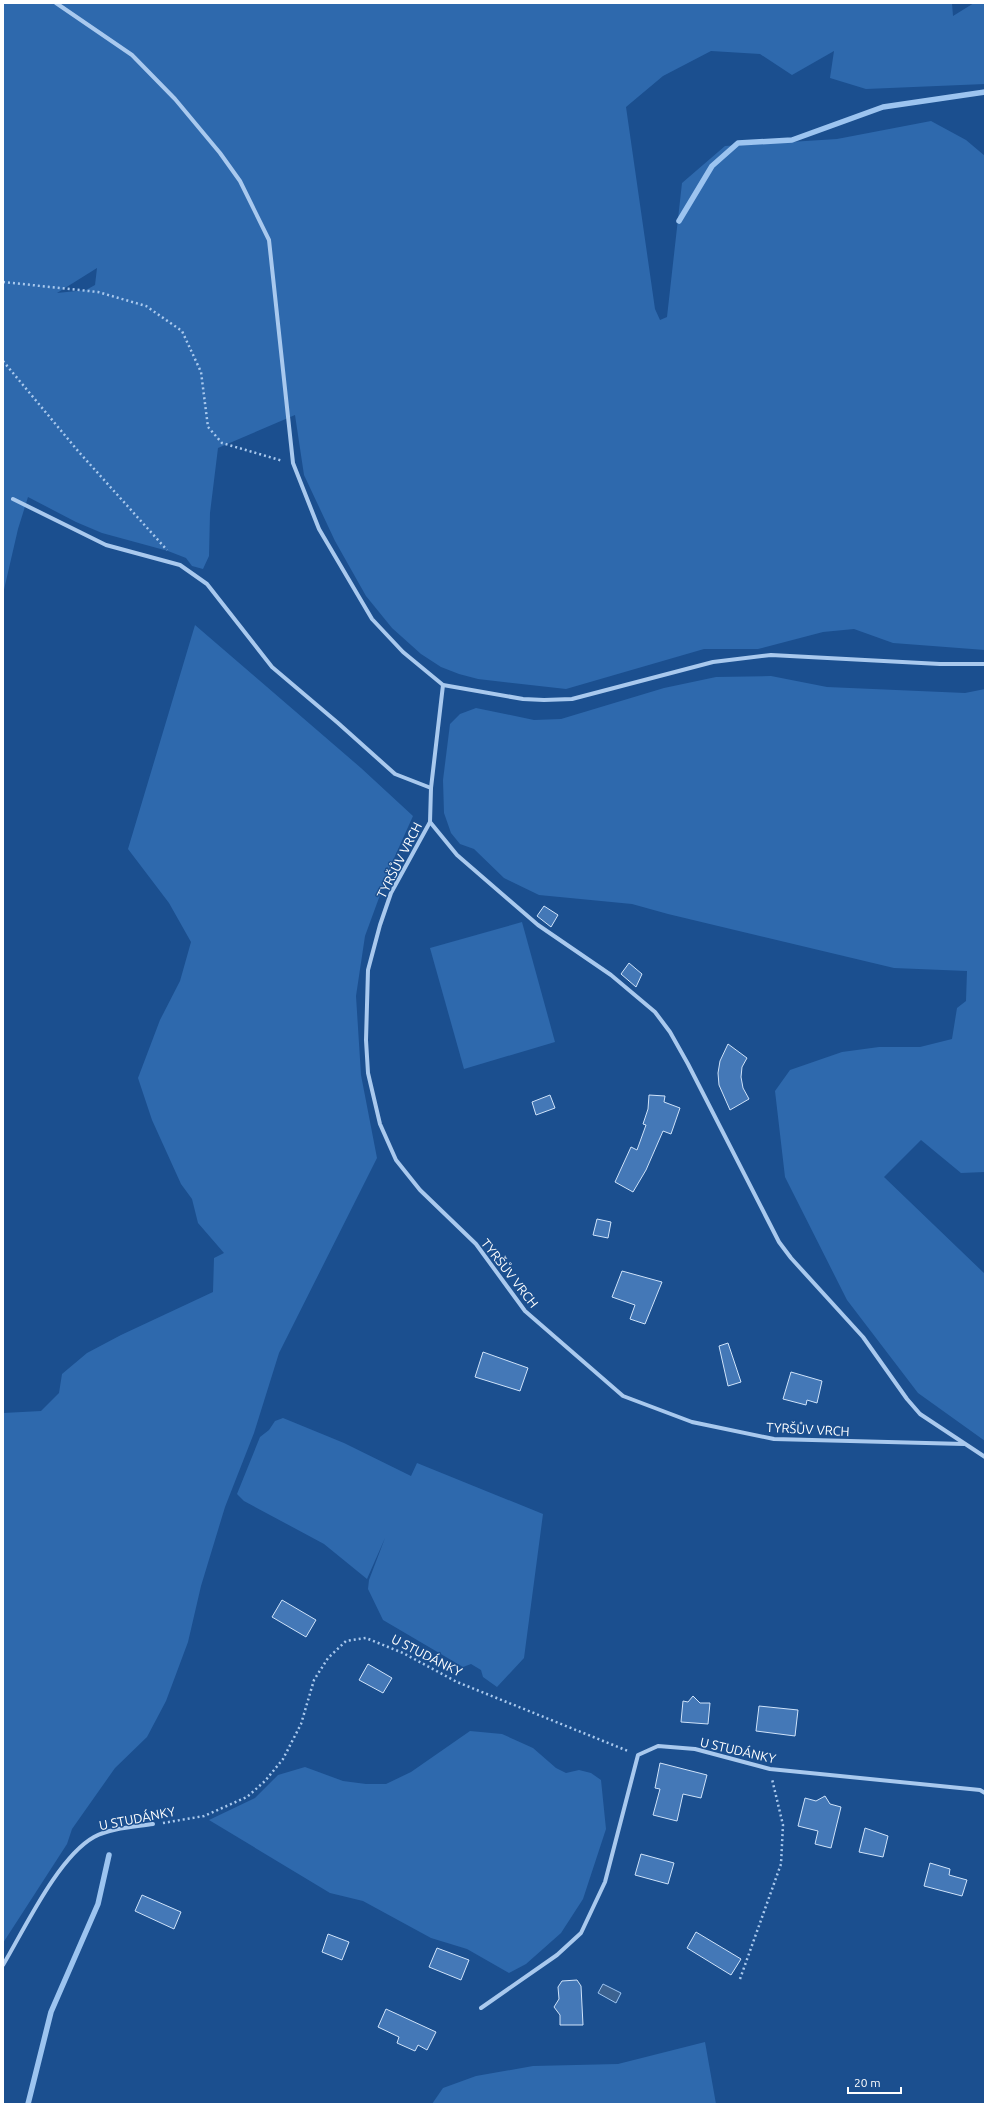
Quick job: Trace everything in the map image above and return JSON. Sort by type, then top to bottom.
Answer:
[{"type":"street","points":[[56,3],[132,55],[175,99],[220,153],[240,181],[269,240],[293,463],[319,529],[372,618],[403,652],[442,685],[523,699],[572,699],[713,662],[771,655],[940,664],[985,664]]},
{"type":"street","points":[[13,499],[106,545],[180,564],[207,584],[272,667],[395,774],[432,788]]},
{"type":"street","name":"TYRŠŮV VRCH","points":[[442,685],[430,822],[391,893],[380,925],[368,970],[366,1040],[368,1073],[380,1124],[396,1160],[409,1178],[476,1244],[525,1311],[623,1396],[692,1422],[774,1439],[964,1444]]},
{"type":"street","name":"TYRŠŮV VRCH","points":[[430,822],[457,855],[538,925],[611,975],[654,1012],[670,1032],[688,1064],[779,1242],[791,1258],[863,1337],[907,1399],[920,1414],[985,1457]]},
{"type":"street","name":"U STUDÁNKY","points":[[638,1755],[658,1746],[680,1748],[695,1750],[770,1768],[980,1790],[985,1793]]},
{"type":"street","points":[[481,2008],[556,1955],[581,1933],[605,1882],[638,1755]]},
{"type":"street","name":"U STUDÁNKY","points":[[3,1965],[48,1888],[70,1857],[94,1837],[115,1830],[153,1824]]},
{"type":"path","points":[[3,282],[98,292],[146,306],[182,331],[200,372],[208,427],[222,444],[293,463]]},
{"type":"path","points":[[3,361],[78,451],[180,564]]},
{"type":"path","name":"U STUDÁNKY","points":[[153,1824],[204,1816],[247,1797],[261,1785],[283,1759],[301,1724],[314,1680],[328,1658],[346,1641],[366,1638],[403,1653],[456,1682],[638,1755]]},
{"type":"path","points":[[740,1979],[781,1864],[783,1825],[770,1768]]},
{"type":"shaded area","points":[[3,3],[952,3],[953,16],[974,3],[985,3],[985,84],[866,89],[830,78],[834,51],[792,75],[760,54],[711,51],[663,76],[626,107],[655,309],[660,320],[667,317],[682,183],[725,146],[837,139],[931,121],[966,140],[985,156],[985,650],[893,643],[854,629],[823,632],[758,649],[704,649],[566,689],[478,679],[459,674],[441,667],[421,654],[392,628],[366,596],[335,541],[304,475],[295,415],[218,448],[210,513],[209,556],[203,569],[192,566],[186,558],[168,551],[102,533],[76,522],[28,497],[18,529],[3,594]],"holes":[[[97,268],[95,285],[86,290],[57,293]]]},
{"type":"shaded area","points":[[195,625],[361,768],[413,816],[391,865],[365,936],[356,996],[361,1075],[377,1158],[279,1353],[254,1433],[225,1507],[201,1586],[188,1642],[166,1701],[147,1737],[115,1768],[72,1829],[67,1844],[3,1943],[3,1413],[41,1411],[59,1393],[62,1374],[87,1353],[121,1335],[213,1292],[214,1258],[224,1253],[198,1223],[192,1199],[181,1184],[152,1120],[138,1078],[160,1020],[180,981],[191,942],[169,903],[128,849]]},
{"type":"shaded area","points":[[771,676],[827,687],[965,693],[985,689],[985,1172],[961,1173],[921,1140],[884,1177],[985,1274],[985,1441],[918,1393],[847,1300],[785,1177],[775,1091],[790,1070],[842,1052],[879,1047],[920,1047],[952,1039],[957,1008],[966,1001],[967,971],[894,968],[632,904],[539,895],[504,878],[474,849],[460,844],[451,833],[444,813],[443,780],[450,724],[460,714],[476,708],[534,720],[561,719],[664,688],[716,677]]},
{"type":"shaded area","points":[[522,922],[555,1042],[464,1069],[430,948]]},
{"type":"shaded area","points":[[283,1418],[344,1443],[411,1476],[417,1463],[543,1514],[524,1658],[497,1687],[483,1677],[481,1670],[471,1664],[463,1667],[383,1620],[368,1589],[369,1580],[385,1538],[367,1579],[324,1544],[244,1501],[237,1494],[260,1437],[269,1430],[275,1421]]},
{"type":"shaded area","points":[[470,1731],[502,1734],[533,1748],[556,1768],[566,1773],[579,1770],[591,1773],[601,1780],[606,1829],[583,1899],[561,1933],[526,1964],[509,1973],[467,1949],[431,1938],[363,1901],[330,1893],[209,1820],[255,1798],[278,1775],[305,1767],[343,1781],[366,1784],[386,1784],[411,1772]]},
{"type":"shaded area","points":[[603,1984],[621,1993],[616,2003],[598,1993]]},
{"type":"shaded area","points":[[705,2042],[716,2104],[432,2104],[443,2088],[476,2076],[533,2066],[618,2064]]},
{"type":"building","points":[[544,906],[558,915],[551,927],[537,916]]},
{"type":"building","points":[[629,963],[642,974],[636,987],[621,974]]},
{"type":"building","points":[[728,1044],[747,1058],[742,1067],[741,1077],[743,1088],[749,1099],[730,1110],[719,1085],[718,1073],[720,1061]]},
{"type":"building","points":[[550,1095],[555,1108],[536,1115],[532,1102]]},
{"type":"building","points":[[649,1095],[665,1096],[664,1102],[680,1108],[671,1134],[663,1131],[646,1170],[633,1192],[615,1182],[631,1147],[637,1150],[646,1125],[643,1124],[648,1109]]},
{"type":"building","points":[[597,1219],[611,1222],[608,1238],[593,1235]]},
{"type":"building","points":[[622,1271],[662,1282],[645,1324],[630,1319],[635,1305],[612,1297]]},
{"type":"building","points":[[728,1343],[741,1382],[728,1386],[719,1346]]},
{"type":"building","points":[[483,1352],[528,1368],[520,1391],[475,1377]]},
{"type":"building","points":[[791,1372],[822,1381],[817,1403],[807,1400],[806,1405],[783,1399]]},
{"type":"building","points":[[282,1600],[316,1620],[306,1637],[272,1617]]},
{"type":"building","points":[[368,1664],[392,1678],[383,1693],[359,1680]]},
{"type":"building","points":[[693,1696],[700,1703],[710,1703],[708,1724],[681,1722],[683,1701],[688,1702]]},
{"type":"building","points":[[759,1706],[798,1710],[795,1736],[756,1731]]},
{"type":"building","points":[[660,1763],[707,1775],[701,1798],[683,1794],[677,1821],[653,1815],[660,1789],[655,1788]]},
{"type":"building","points":[[825,1796],[830,1804],[841,1807],[831,1848],[815,1844],[818,1831],[798,1826],[805,1798],[816,1801]]},
{"type":"building","points":[[865,1828],[888,1836],[883,1857],[859,1852]]},
{"type":"building","points":[[641,1854],[674,1863],[668,1884],[635,1875]]},
{"type":"building","points":[[930,1863],[950,1869],[949,1875],[967,1880],[962,1896],[924,1886]]},
{"type":"building","points":[[142,1895],[181,1912],[174,1929],[135,1911]]},
{"type":"building","points":[[696,1932],[741,1959],[731,1975],[687,1948]]},
{"type":"building","points":[[328,1934],[349,1942],[342,1960],[322,1952]]},
{"type":"building","points":[[437,1948],[469,1960],[461,1980],[429,1967]]},
{"type":"building","points":[[577,1980],[581,1986],[583,2025],[560,2025],[560,2015],[554,2007],[559,1999],[558,1987],[562,1981]]},
{"type":"building","points":[[386,2009],[436,2032],[427,2050],[418,2045],[415,2051],[397,2043],[399,2037],[378,2027]]},
{"type":"waterway","points":[[679,221],[712,166],[738,143],[792,140],[883,107],[985,92]]},
{"type":"waterway","points":[[28,2104],[51,2012],[98,1904],[109,1855]]}]
